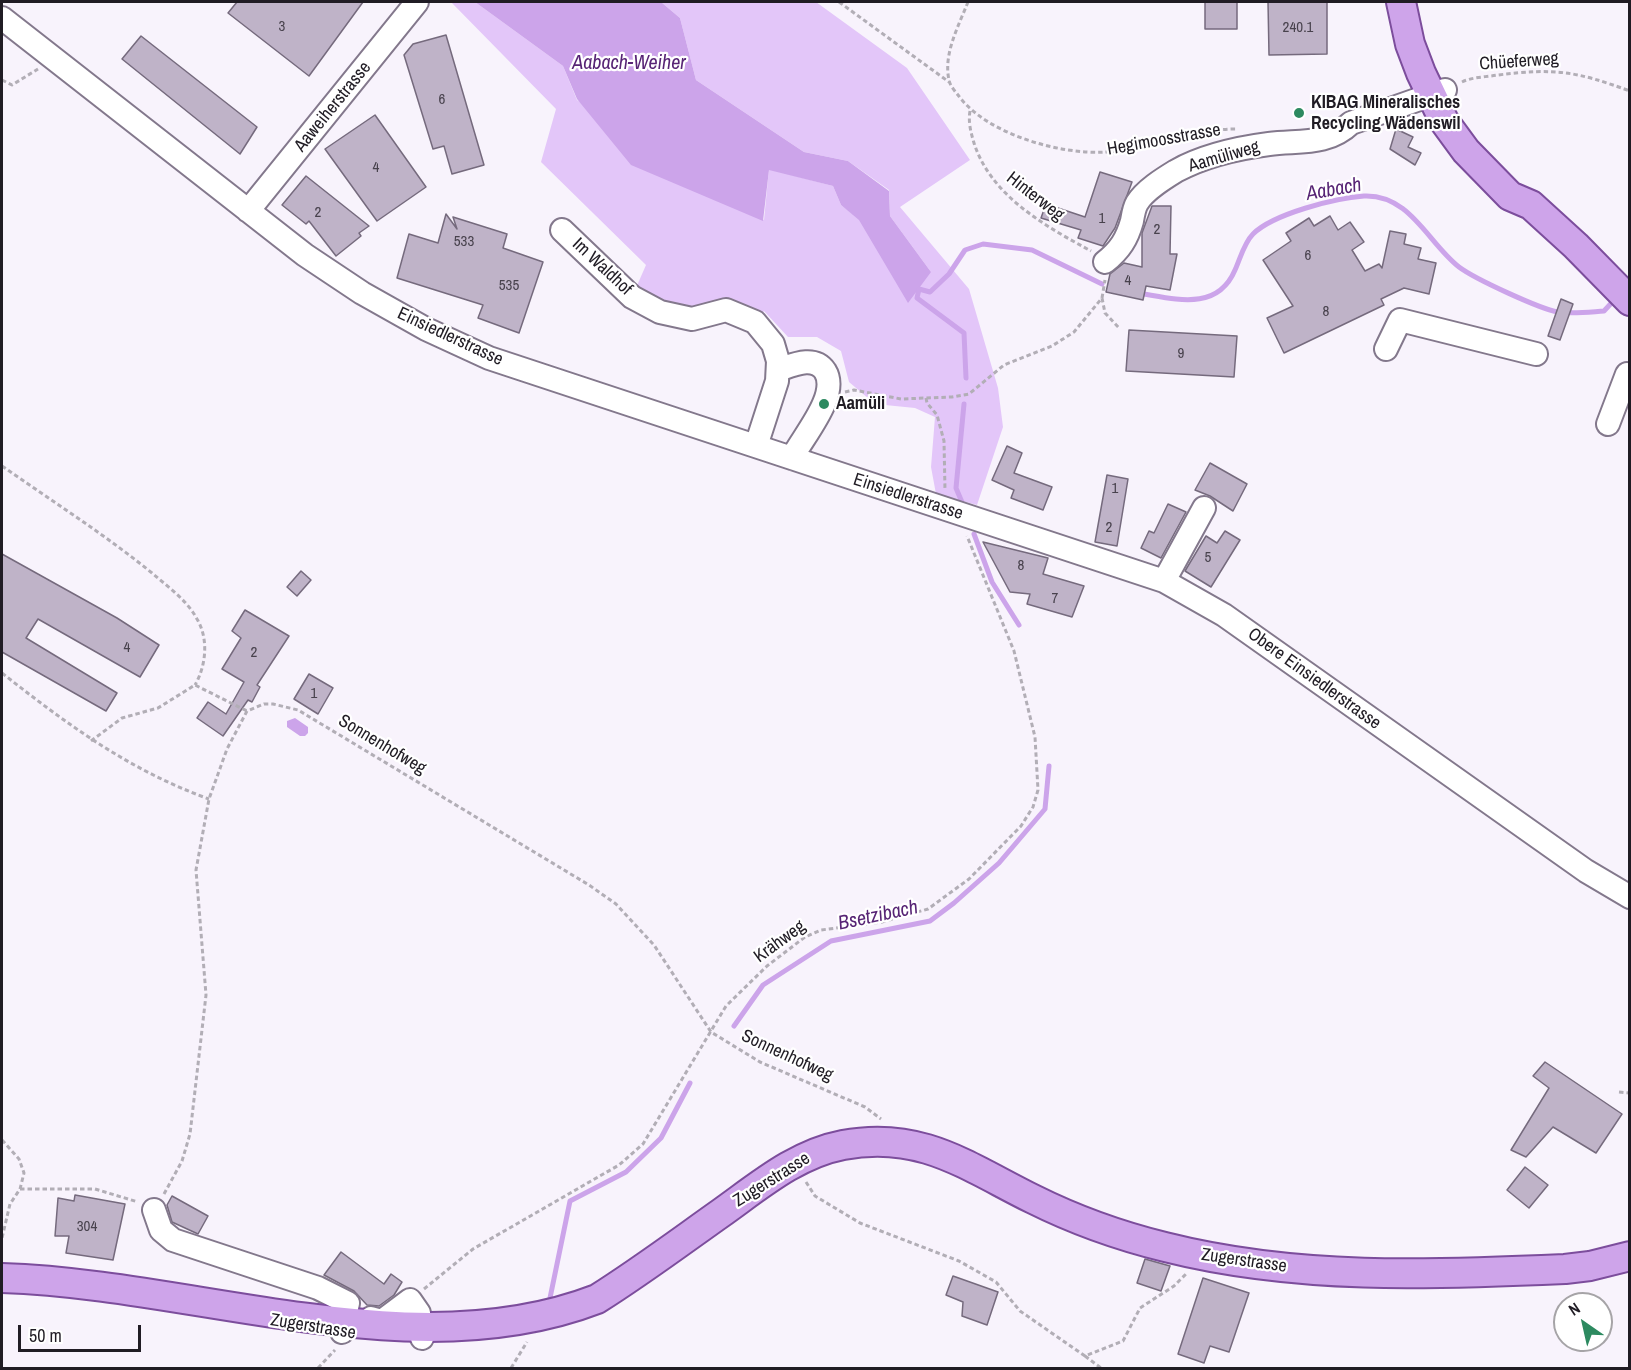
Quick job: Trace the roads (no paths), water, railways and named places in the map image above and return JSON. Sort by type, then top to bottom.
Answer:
[{"type":"main road","points":[[1401,2],[1410,44],[1438,93]]},
{"type":"main road","points":[[1417,2],[1444,121],[1484,171],[1510,196],[1531,205],[1623,294]]},
{"type":"main road","name":"Zugerstrasse","points":[[2,1278],[85,1285],[153,1296],[300,1327],[422,1338],[477,1337],[526,1328],[571,1313],[597,1299],[794,1162],[841,1145],[893,1142],[918,1145],[942,1152],[1034,1199],[1115,1233],[1204,1256],[1277,1267],[1369,1274],[1565,1269],[1590,1266],[1629,1256]]},
{"type":"street","name":"Aaweiherstrasse","points":[[248,211],[418,2]]},
{"type":"street","name":"Einsiedlerstrasse","points":[[2,18],[305,255],[362,293],[426,329],[489,358],[965,516]]},
{"type":"street","name":"Aamüliweg","points":[[1100,258],[1120,250],[1129,231],[1136,204],[1152,187],[1177,171],[1208,158],[1268,144],[1324,140],[1339,134],[1351,123],[1438,93]]},
{"type":"street","name":"Im Waldhof","points":[[562,230],[632,297],[660,312],[692,319],[726,310],[754,322],[773,344],[778,370],[777,381],[756,446]]},
{"type":"street","points":[[1386,349],[1400,320],[1536,354]]},
{"type":"street","points":[[778,370],[801,363],[813,363],[823,368],[827,376],[829,392],[792,458]]},
{"type":"street","points":[[1608,424],[1627,374]]},
{"type":"street","points":[[1164,580],[1204,508]]},
{"type":"street","name":"Obere Einsiedlerstrasse","points":[[965,516],[1164,580],[1224,615],[1586,871],[1629,897]]},
{"type":"street","points":[[154,1210],[157,1223],[173,1240],[318,1288],[376,1321],[389,1317],[410,1300],[419,1313],[422,1338]]},
{"type":"street","points":[[342,1332],[348,1303]]},
{"type":"water","name":"Aabach-Weiher","points":[[475,2],[661,2],[680,18],[696,80],[804,152],[848,161],[889,191],[890,216],[931,272],[908,303],[859,220],[841,205],[833,186],[769,170],[763,221],[631,165],[577,99],[563,66]]},
{"type":"water","points":[[295,718],[308,727],[308,733],[305,736],[300,736],[287,727],[287,721]]},
{"type":"waterway","name":"Aabach","points":[[1144,294],[1184,300],[1208,297],[1228,283],[1247,242],[1262,227],[1305,208],[1364,196],[1380,197],[1406,211],[1448,257],[1467,272],[1549,310],[1564,313],[1604,311],[1616,298]]},
{"type":"waterway","name":"Aabach","points":[[919,289],[930,292],[949,274],[965,250],[983,244],[1032,250],[1102,284]]},
{"type":"waterway","name":"Bsetzibach","points":[[919,289],[917,298],[964,333],[966,378]]},
{"type":"waterway","name":"Bsetzibach","points":[[964,404],[956,488],[964,507]]},
{"type":"waterway","name":"Bsetzibach","points":[[974,534],[992,582],[1019,625]]},
{"type":"waterway","name":"Bsetzibach","points":[[734,1026],[763,985],[831,941],[930,921],[954,903],[999,863],[1045,809],[1049,766]]},
{"type":"waterway","points":[[550,1298],[570,1201],[626,1172],[661,1138],[690,1083]]},
{"type":"place","name":"KIBAG Mineralisches Recycling Wädenswil","points":[[1299,113]]},
{"type":"place","name":"Aamüli","points":[[824,404]]}]
